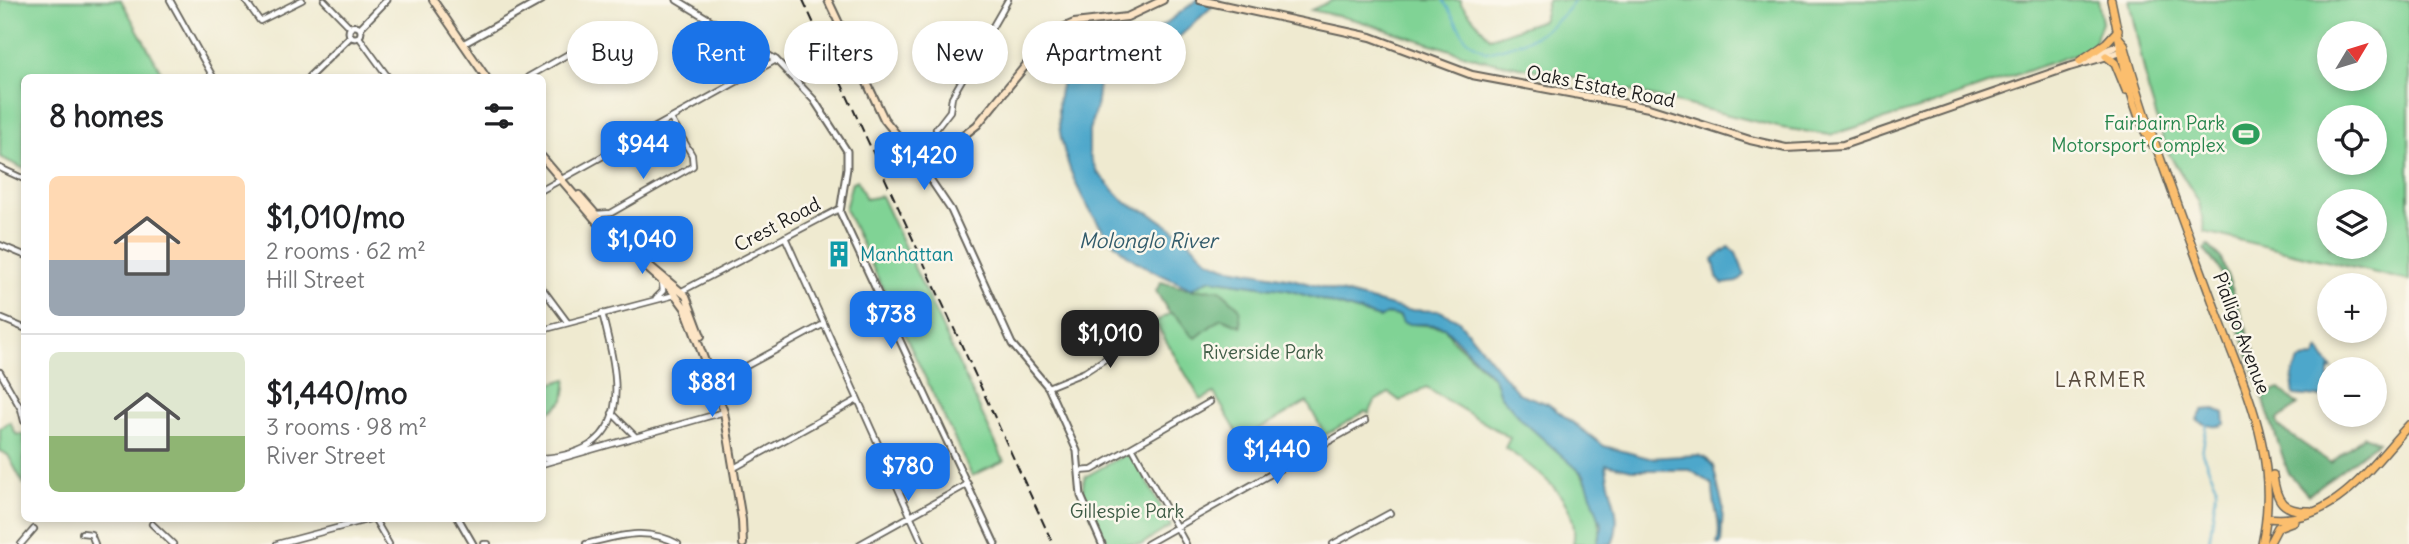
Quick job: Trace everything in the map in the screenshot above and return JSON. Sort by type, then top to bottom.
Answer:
[{"type":"main road","points":[[433,0],[484,74]]},
{"type":"main road","points":[[828,0],[884,119],[918,161],[954,143],[977,125],[1053,32],[1074,23],[1127,17],[1163,0]]},
{"type":"main road","name":"Oaks Estate Road","points":[[1200,0],[1371,37],[1472,75],[1649,108],[1750,141],[1786,148],[1843,145],[2077,63],[2121,43]]},
{"type":"main road","name":"Pialligo Avenue","points":[[2111,0],[2133,103],[2161,163]]},
{"type":"main road","points":[[2077,63],[2106,43],[2121,43]]},
{"type":"main road","name":"Oaks Estate Road","points":[[2077,63],[2106,56],[2121,43]]},
{"type":"main road","name":"Pialligo Avenue","points":[[2121,43],[2161,163],[2263,441],[2269,487],[2262,544]]},
{"type":"main road","points":[[2106,56],[2115,63],[2133,103]]},
{"type":"main road","points":[[546,162],[605,231],[679,293],[709,365],[724,412],[743,531],[742,544]]},
{"type":"main road","points":[[564,182],[597,214],[619,243]]},
{"type":"main road","points":[[632,253],[660,280],[679,293]]},
{"type":"main road","points":[[2269,544],[2278,527],[2319,511],[2354,486],[2409,425]]},
{"type":"main road","points":[[2263,441],[2278,500],[2291,510],[2319,511]]},
{"type":"main road","points":[[2267,518],[2304,516]]},
{"type":"street","points":[[170,0],[211,74]]},
{"type":"street","points":[[245,0],[255,18],[263,21],[302,0]]},
{"type":"street","points":[[312,74],[351,36],[351,28],[324,0]]},
{"type":"street","points":[[386,74],[359,37],[360,28],[387,0]]},
{"type":"street","points":[[463,44],[542,0]]},
{"type":"street","points":[[677,0],[776,60],[814,100],[845,145],[847,169],[839,209],[995,544]]},
{"type":"street","points":[[936,129],[950,111],[952,97],[1008,0]]},
{"type":"street","points":[[351,28],[360,28]]},
{"type":"street","points":[[351,36],[359,37]]},
{"type":"street","points":[[533,74],[567,55]]},
{"type":"street","points":[[546,189],[564,182],[776,60]]},
{"type":"street","points":[[597,214],[611,213],[687,171],[694,163],[671,119]]},
{"type":"street","points":[[918,161],[951,211],[1012,344],[1048,387],[1077,451],[1081,496],[1102,544]]},
{"type":"street","points":[[0,168],[21,178]]},
{"type":"street","name":"Crest Road","points":[[546,329],[679,293],[839,209]]},
{"type":"street","points":[[608,228],[607,220],[611,213]]},
{"type":"street","points":[[785,237],[923,544]]},
{"type":"street","points":[[0,244],[21,254]]},
{"type":"street","points":[[652,300],[663,291],[660,280]]},
{"type":"street","points":[[546,293],[568,323]]},
{"type":"street","points":[[591,445],[602,435],[616,401],[617,370],[602,313]]},
{"type":"street","points":[[0,318],[21,327]]},
{"type":"street","points":[[715,383],[824,324]]},
{"type":"street","points":[[1048,387],[1084,372],[1133,341]]},
{"type":"street","points":[[0,372],[21,410]]},
{"type":"street","points":[[734,468],[857,400]]},
{"type":"street","points":[[616,401],[625,425]]},
{"type":"street","points":[[1079,471],[1092,470],[1210,402]]},
{"type":"street","points":[[546,463],[724,412]]},
{"type":"street","points":[[612,413],[636,437]]},
{"type":"street","points":[[1147,544],[1365,421]]},
{"type":"street","points":[[546,457],[591,445],[603,446]]},
{"type":"street","points":[[1132,447],[1186,544]]},
{"type":"street","points":[[860,544],[968,484]]},
{"type":"street","points":[[1333,544],[1390,513]]},
{"type":"street","points":[[277,544],[359,522]]},
{"type":"street","points":[[376,522],[389,544]]},
{"type":"street","points":[[460,522],[473,544]]},
{"type":"street","points":[[152,524],[173,544]]},
{"type":"street","points":[[21,544],[34,529]]},
{"type":"street","points":[[586,544],[634,532],[678,544]]},
{"type":"street","points":[[82,533],[91,534],[95,544]]},
{"type":"green space","points":[[0,0],[121,0],[162,74],[21,74],[21,168],[0,157]]},
{"type":"green space","points":[[1333,0],[1461,0],[1461,4],[1490,38],[1543,20],[1548,0],[2098,0],[2102,23],[2092,48],[1928,106],[1830,135],[1782,128],[1581,79],[1479,59],[1356,20],[1311,10]]},
{"type":"green space","name":"Fairbairn Park Motorsport Complex","points":[[2129,0],[2409,0],[2409,281],[2387,276],[2387,273],[2376,273],[2317,259],[2387,259],[2387,189],[2317,189],[2317,259],[2205,232],[2199,202],[2167,151],[2148,89]]},
{"type":"green space","points":[[857,180],[866,199],[881,196],[1004,461],[972,476],[845,209],[852,182]]},
{"type":"green space","points":[[2208,245],[2221,258],[2269,392],[2280,389],[2298,405],[2277,420],[2279,427],[2331,463],[2364,436],[2378,442],[2308,495],[2288,472],[2219,268],[2204,250]]},
{"type":"green space","name":"Riverside Park","points":[[1210,279],[1288,290],[1379,318],[1385,314],[1400,316],[1403,323],[1444,327],[1453,340],[1494,378],[1500,395],[1553,442],[1585,479],[1595,499],[1599,521],[1597,544],[1573,544],[1574,528],[1564,500],[1543,476],[1505,448],[1510,438],[1426,388],[1400,401],[1389,393],[1375,401],[1369,414],[1366,411],[1325,435],[1307,402],[1241,439],[1214,393],[1201,400],[1155,322],[1190,302],[1191,289]]},
{"type":"green space","points":[[1161,282],[1193,290],[1219,289],[1239,307],[1241,326],[1221,318],[1196,338],[1168,311],[1156,291]]},
{"type":"green space","points":[[567,379],[564,400],[553,410],[546,412],[546,385]]},
{"type":"green space","points":[[10,422],[16,434],[21,435],[21,479],[8,455],[0,451],[0,428]]},
{"type":"green space","name":"Gillespie Park","points":[[1126,454],[1134,457],[1171,526],[1142,544],[1106,544],[1093,520],[1083,493],[1083,485],[1085,477]]},
{"type":"water","name":"Molonglo River","points":[[1197,0],[1219,0],[1186,31],[1186,21],[1168,21]]},
{"type":"water","name":"Molonglo River","points":[[1099,84],[1096,108],[1089,130],[1089,154],[1097,172],[1126,203],[1150,213],[1186,238],[1208,260],[1225,267],[1292,279],[1407,310],[1440,311],[1458,320],[1518,393],[1548,404],[1604,446],[1649,458],[1698,455],[1706,458],[1713,466],[1723,507],[1721,544],[1717,544],[1719,529],[1713,485],[1690,470],[1632,470],[1606,464],[1616,513],[1616,533],[1612,544],[1597,544],[1602,526],[1584,475],[1524,422],[1500,395],[1494,378],[1444,327],[1403,323],[1400,316],[1386,314],[1380,318],[1288,290],[1210,279],[1191,289],[1134,260],[1116,245],[1098,223],[1070,169],[1061,140],[1058,111],[1061,85]]},
{"type":"water","points":[[1729,247],[1736,253],[1745,275],[1737,282],[1723,284],[1717,277],[1713,259]]},
{"type":"water","points":[[2319,350],[2324,357],[2317,357],[2317,397],[2294,395],[2293,377],[2296,365],[2299,361],[2315,357]]},
{"type":"water","points":[[2215,409],[2224,413],[2225,424],[2211,426],[2197,420],[2203,410]]},
{"type":"waterway","points":[[1443,0],[1466,39],[1486,52],[1525,41],[1536,35],[1556,21],[1575,0]]},
{"type":"waterway","points":[[2207,424],[2202,453],[2217,486],[2209,544]]},
{"type":"railway","points":[[803,0],[1053,544]]},
{"type":"place","name":"Fairbairn Park Motorsport Complex","points":[[2246,134]]},
{"type":"place","name":"Manhattan","points":[[839,254]]},
{"type":"district","name":"LARMER","points":[[2101,380]]}]
